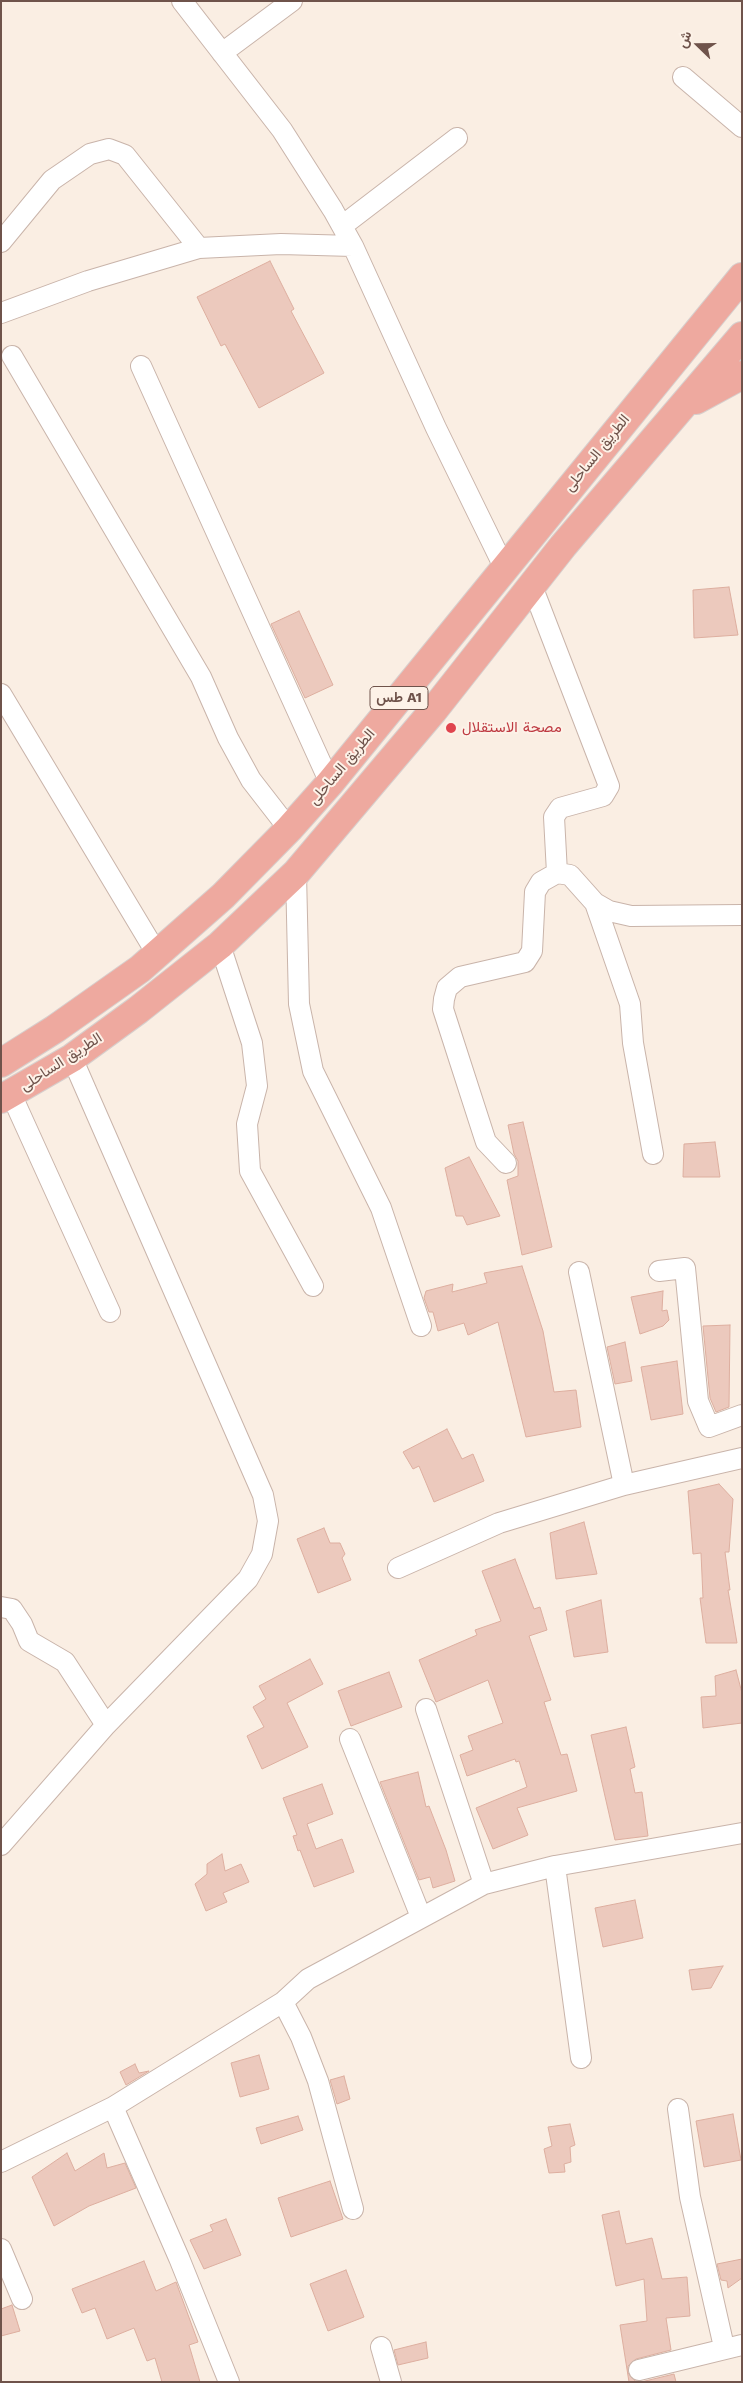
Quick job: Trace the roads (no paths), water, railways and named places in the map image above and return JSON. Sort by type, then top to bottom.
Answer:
[{"type":"highway","name":"الطريق الساحلى","points":[[1,1063],[55,1029],[140,969],[223,896],[288,829],[330,783],[742,276]]},
{"type":"highway","name":"الطريق الساحلى","points":[[6,1096],[72,1058],[138,1010],[220,945],[296,873],[432,711],[532,586],[742,336]]},
{"type":"highway","points":[[681,408],[742,375]]},
{"type":"street","points":[[182,1],[282,130],[342,226],[353,246],[440,436],[505,568]]},
{"type":"street","points":[[222,53],[292,1]]},
{"type":"street","points":[[683,77],[742,127]]},
{"type":"street","points":[[342,226],[457,138]]},
{"type":"street","points":[[1,242],[52,180],[90,154],[109,149],[125,155],[199,248]]},
{"type":"street","points":[[1,312],[88,281],[199,248],[281,244],[353,246]]},
{"type":"street","points":[[12,356],[201,677],[228,738],[251,780],[288,829]]},
{"type":"street","points":[[141,366],[330,783]]},
{"type":"street","points":[[532,586],[609,786],[603,796],[560,808],[554,817],[557,873]]},
{"type":"street","points":[[1,694],[157,954]]},
{"type":"street","points":[[296,873],[299,1004],[313,1071],[382,1208],[420,1326]]},
{"type":"street","points":[[506,1163],[486,1142],[443,1009],[444,1000],[447,988],[460,977],[525,962],[532,951],[535,892],[541,882],[557,873],[570,875],[595,903],[610,911],[631,916],[742,916]]},
{"type":"street","points":[[595,903],[630,1004],[633,1043],[653,1154]]},
{"type":"street","points":[[220,945],[252,1043],[257,1086],[246,1124],[250,1171],[313,1286]]},
{"type":"street","points":[[1,1846],[106,1726],[248,1579],[262,1554],[268,1521],[263,1495],[72,1058]]},
{"type":"street","points":[[6,1096],[110,1312]]},
{"type":"street","points":[[659,1271],[685,1268],[698,1401],[709,1427],[742,1415]]},
{"type":"street","points":[[579,1272],[624,1485]]},
{"type":"street","points":[[398,1568],[499,1523],[624,1485],[742,1458]]},
{"type":"street","points":[[1,1607],[12,1609],[22,1624],[29,1641],[65,1662],[106,1726]]},
{"type":"street","points":[[426,1709],[484,1884]]},
{"type":"street","points":[[350,1739],[421,1917]]},
{"type":"street","points":[[1,2162],[113,2107],[282,2002],[308,1979],[484,1884],[555,1866],[742,1834]]},
{"type":"street","points":[[555,1866],[581,2058]]},
{"type":"street","points":[[282,2002],[300,2037],[318,2081],[353,2209]]},
{"type":"street","points":[[113,2107],[179,2258],[229,2382]]},
{"type":"street","points":[[639,2370],[673,2363],[733,2346],[690,2197],[678,2109]]},
{"type":"street","points":[[1,2249],[22,2299]]},
{"type":"street","points":[[381,2347],[391,2382]]},
{"type":"place","name":"مصحة الاستقلال","points":[[451,728]]}]
